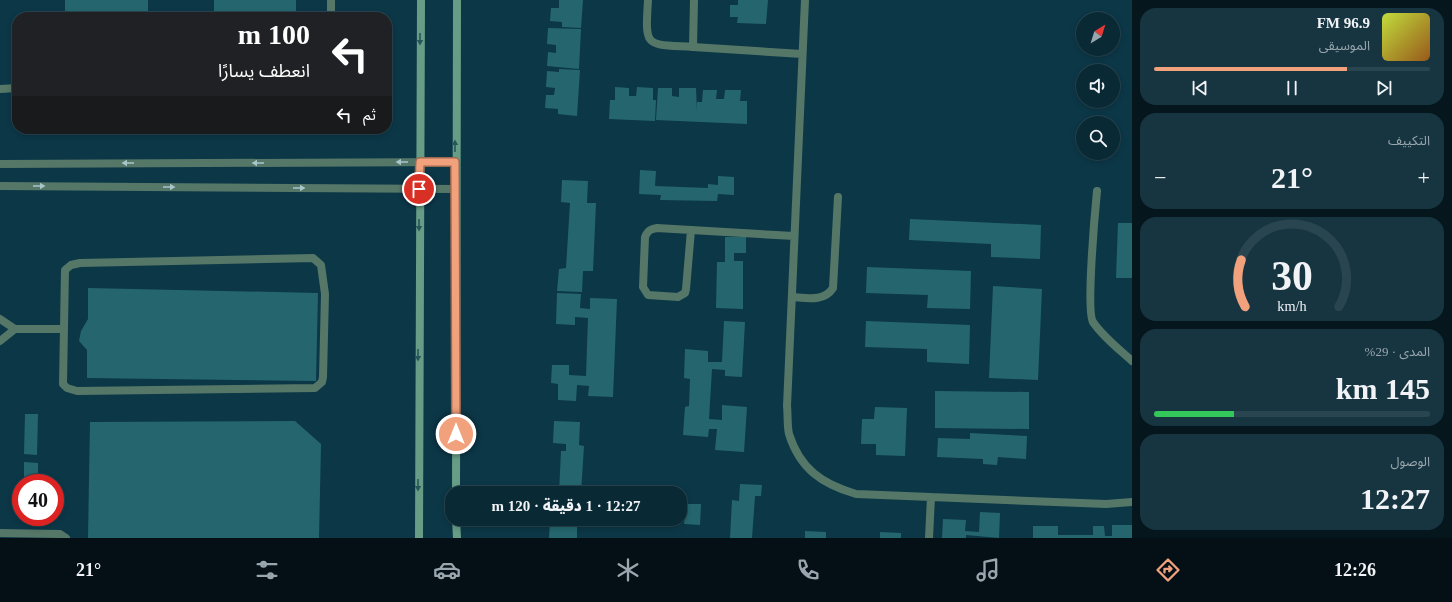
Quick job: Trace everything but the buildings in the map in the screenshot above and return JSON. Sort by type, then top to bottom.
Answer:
[{"type":"street","points":[[331,0],[331,12]]},
{"type":"street","points":[[418,538],[421,0]]},
{"type":"street","points":[[456,486],[455,162],[457,0]]},
{"type":"street","points":[[648,0],[646,29],[647,36],[651,42],[657,44],[693,47],[802,54]]},
{"type":"street","points":[[693,47],[694,0]]},
{"type":"street","points":[[805,0],[787,406],[789,432],[799,457],[814,475],[834,487],[856,494],[1106,504],[1132,502]]},
{"type":"street","points":[[0,89],[12,88]]},
{"type":"street","points":[[0,164],[455,162]]},
{"type":"street","points":[[0,186],[455,189]]},
{"type":"street","points":[[1096,191],[1090,297],[1092,321],[1108,339],[1132,361]]},
{"type":"street","points":[[792,297],[822,298],[829,295],[833,288],[838,197]]},
{"type":"street","points":[[691,230],[685,293],[678,297],[648,295],[643,287],[645,237],[647,232],[652,229],[657,228],[794,236]]},
{"type":"street","points":[[313,258],[321,265],[324,294],[323,377],[319,386],[315,388],[72,390],[67,388],[62,378],[63,329],[65,270],[75,263],[313,258]]},
{"type":"street","points":[[0,319],[15,328],[63,329]]},
{"type":"street","points":[[0,341],[15,328]]},
{"type":"street","points":[[929,538],[930,497]]},
{"type":"street","points":[[456,526],[456,538]]},
{"type":"street","points":[[0,533],[60,534],[66,538]]},
{"type":"route","points":[[419,189],[420,162],[455,162],[456,434]]}]
